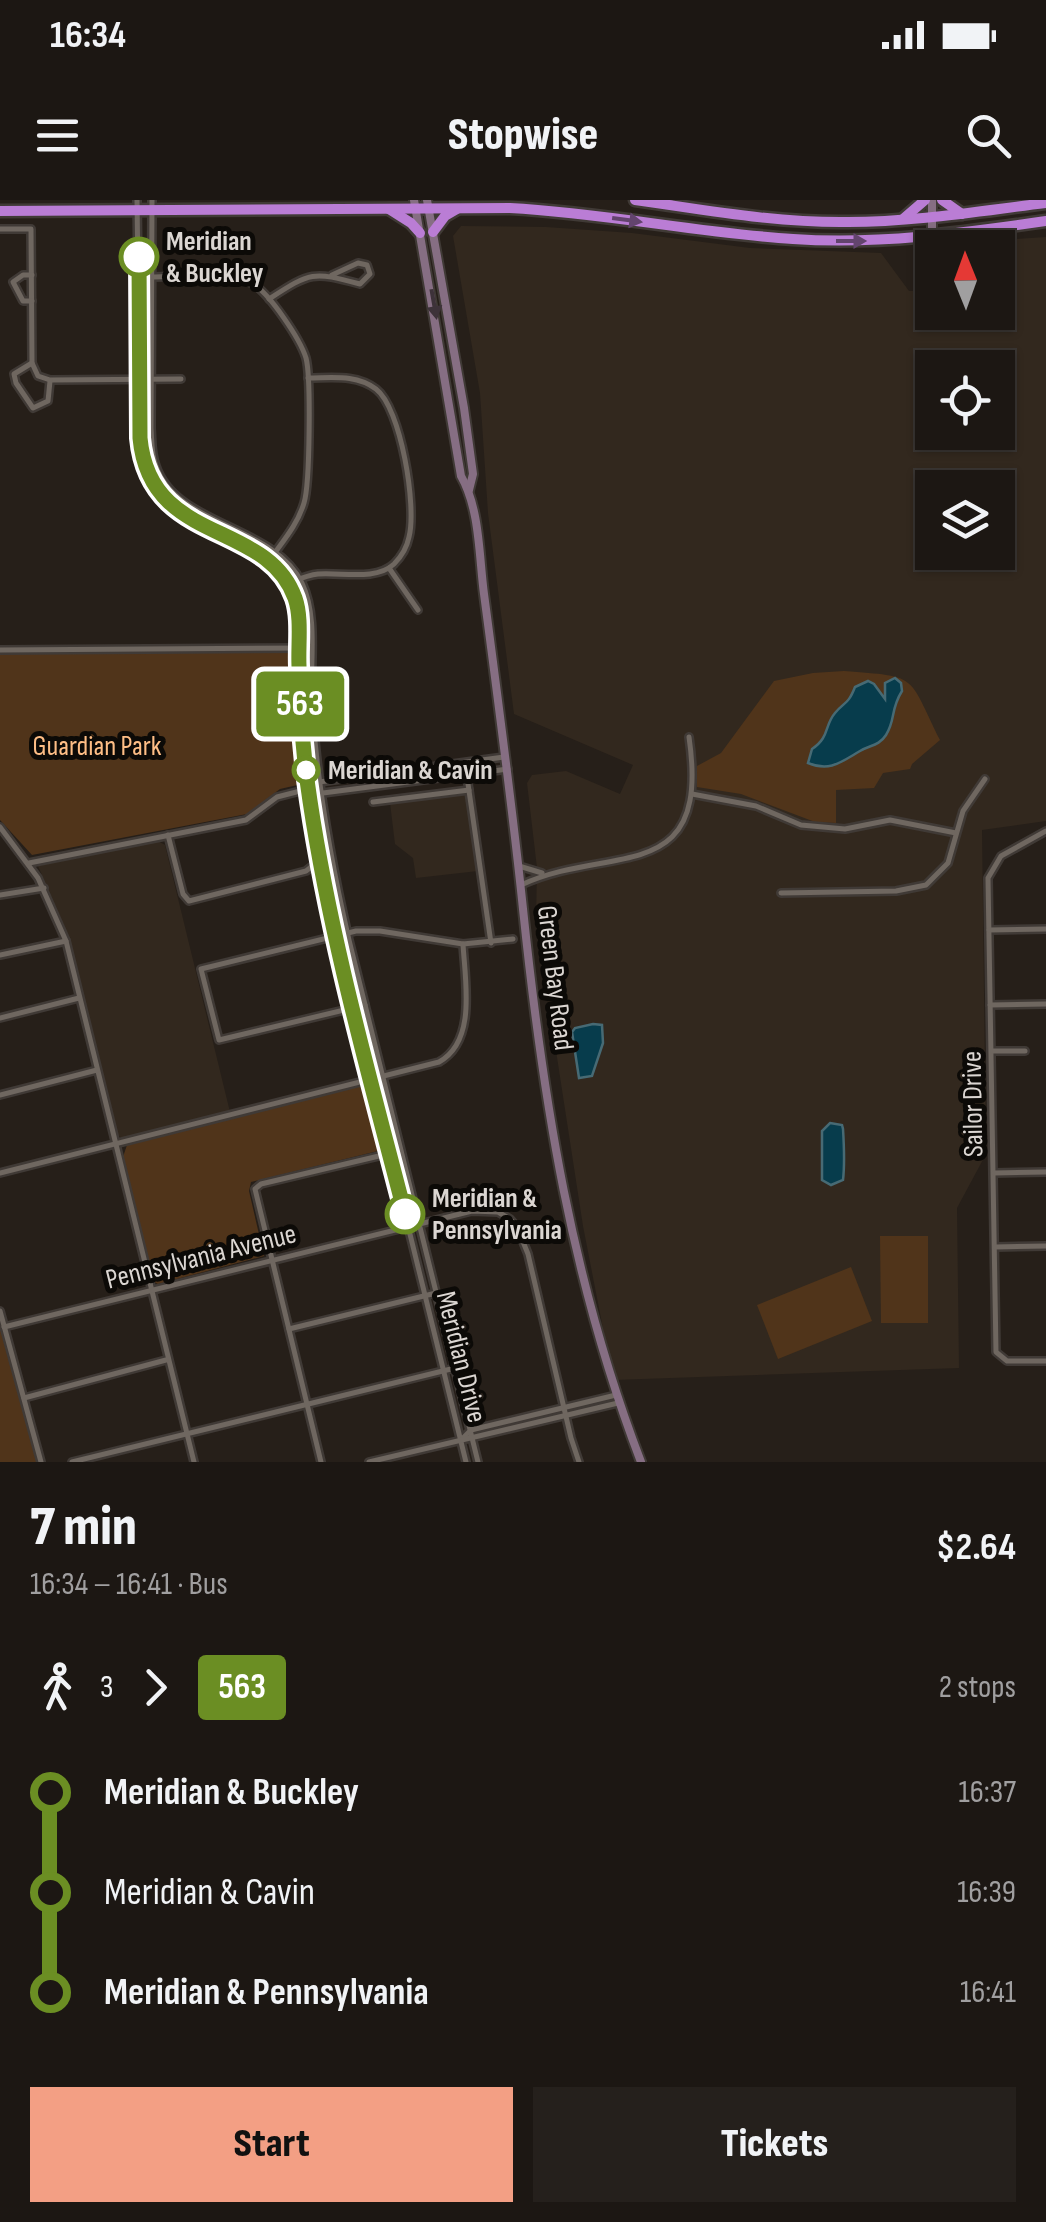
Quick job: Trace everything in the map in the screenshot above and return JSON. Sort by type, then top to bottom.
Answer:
[{"type":"highway","points":[[635,200],[792,221],[932,218],[1046,203]]},
{"type":"highway","points":[[902,220],[928,200]]},
{"type":"highway","points":[[942,200],[963,214]]},
{"type":"highway","points":[[0,211],[137,205],[388,208],[421,204],[555,211],[791,239],[868,241],[915,237]]},
{"type":"highway","points":[[388,208],[426,232],[460,208]]},
{"type":"highway","points":[[791,239],[792,221]]},
{"type":"highway","points":[[981,230],[1046,222]]},
{"type":"main road","points":[[928,200],[932,230]]},
{"type":"main road","name":"Green Bay Road","points":[[421,204],[466,425],[473,474],[469,490],[508,757],[521,885],[565,1206],[591,1316],[641,1462]]},
{"type":"street","points":[[137,205],[142,450],[151,483],[180,512],[269,562],[289,583],[314,574],[368,574],[389,568],[406,545],[410,522],[407,473],[388,401],[373,387],[354,379],[308,378]]},
{"type":"street","name":"Meridian Drive","points":[[152,205],[155,464],[180,499],[275,552],[299,579],[308,605],[319,782],[330,852],[364,1005],[478,1462]]},
{"type":"street","points":[[0,229],[31,229],[32,363],[38,376],[50,380],[181,379]]},
{"type":"street","points":[[269,299],[306,277],[332,274],[358,263],[366,265],[370,274],[360,284],[332,274]]},
{"type":"street","points":[[32,275],[13,282],[24,301],[32,300]]},
{"type":"street","points":[[139,277],[234,278],[252,284],[269,299],[304,354],[308,378],[308,489],[299,516],[269,562]]},
{"type":"street","points":[[32,363],[14,374],[33,408],[48,402],[50,380]]},
{"type":"street","points":[[389,568],[418,610]]},
{"type":"street","name":"Meridian Drive","points":[[289,583],[298,606],[308,789],[319,864],[466,1462]]},
{"type":"street","points":[[0,650],[310,648]]},
{"type":"street","points":[[521,885],[545,874],[632,860],[650,852],[678,830],[690,810],[692,794],[688,737]]},
{"type":"street","points":[[29,864],[246,820],[277,797],[319,782],[508,757]]},
{"type":"street","points":[[465,763],[491,943]]},
{"type":"street","points":[[308,789],[320,793],[509,769]]},
{"type":"street","points":[[781,893],[921,887],[936,878],[948,863],[963,812],[985,779]]},
{"type":"street","points":[[373,802],[469,790]]},
{"type":"street","points":[[692,794],[756,806],[801,825],[845,829],[890,820],[956,833]]},
{"type":"street","points":[[0,828],[44,888],[66,941],[194,1462]]},
{"type":"street","name":"Sailor Drive","points":[[1046,832],[1002,856],[988,878],[996,1352],[1007,1361],[1046,1361]]},
{"type":"street","points":[[168,835],[183,894],[189,901],[306,871],[330,852]]},
{"type":"street","points":[[519,866],[545,874]]},
{"type":"street","points":[[0,895],[44,888]]},
{"type":"street","points":[[364,1005],[219,1040],[201,969],[347,932],[370,930],[463,944],[514,939]]},
{"type":"street","points":[[989,930],[1046,930]]},
{"type":"street","points":[[0,955],[66,941]]},
{"type":"street","points":[[0,1172],[439,1062],[458,1045],[464,1020],[463,944]]},
{"type":"street","points":[[0,1018],[79,998]]},
{"type":"street","points":[[990,1005],[1046,1004]]},
{"type":"street","points":[[993,1051],[1025,1050]]},
{"type":"street","points":[[0,1094],[97,1070]]},
{"type":"street","points":[[321,1462],[255,1189],[262,1184],[400,1150]]},
{"type":"street","points":[[994,1173],[1046,1172]]},
{"type":"street","name":"Pennsylvania Avenue","points":[[4,1327],[419,1222],[484,1210],[498,1212],[518,1227],[528,1254],[580,1462]]},
{"type":"street","points":[[995,1247],[1046,1246]]},
{"type":"street","points":[[289,1329],[436,1293]]},
{"type":"street","points":[[0,1311],[40,1462]]},
{"type":"street","points":[[24,1398],[168,1360]]},
{"type":"street","points":[[72,1462],[455,1368]]},
{"type":"street","points":[[461,1440],[472,1430],[564,1407],[617,1399]]},
{"type":"street","points":[[369,1462],[566,1417],[617,1399]]},
{"type":"shaded area","points":[[461,226],[546,227],[750,248],[881,253],[909,291],[915,291],[915,330],[1015,330],[1015,239],[1046,237],[1046,821],[982,830],[986,1154],[957,1208],[959,1368],[613,1380],[583,1226],[536,921],[537,868],[527,783],[532,775],[566,771],[620,794],[633,765],[514,714],[488,513],[480,393],[453,236]]},
{"type":"shaded area","points":[[466,793],[478,871],[416,878],[413,858],[395,844],[390,803]]},
{"type":"shaded area","points":[[158,841],[165,845],[230,1112],[122,1138],[118,1135],[64,925],[38,866]]},
{"type":"green space","name":"Guardian Park","points":[[295,652],[302,784],[280,789],[247,814],[32,855],[0,820],[0,653]]},
{"type":"green space","points":[[844,671],[886,675],[908,683],[940,740],[910,769],[883,773],[874,788],[836,790],[836,823],[815,822],[741,794],[697,787],[697,766],[721,753],[774,681]]},
{"type":"green space","points":[[361,1086],[369,1090],[382,1150],[251,1182],[249,1191],[264,1256],[154,1282],[123,1157],[127,1145]]},
{"type":"green space","points":[[880,1236],[928,1236],[928,1323],[881,1323]]},
{"type":"green space","points":[[851,1267],[872,1321],[778,1359],[757,1305]]},
{"type":"green space","points":[[0,1328],[37,1462],[0,1462]]},
{"type":"water","points":[[895,678],[902,691],[883,739],[835,765],[808,763],[812,749],[822,740],[832,718],[855,687],[868,681],[885,699],[885,683]]},
{"type":"water","points":[[593,1024],[602,1025],[603,1043],[592,1076],[579,1078],[572,1032]]},
{"type":"water","points":[[830,1123],[842,1125],[844,1154],[843,1180],[831,1185],[822,1180],[822,1131]]},
{"type":"bus line","name":"563","points":[[139,257],[140,438],[151,483],[180,512],[269,562],[289,583],[298,606],[300,712],[319,864],[405,1214]]},
{"type":"place","name":"Meridian & Buckley","points":[[139,257]]},
{"type":"place","name":"Meridian & Cavin","points":[[306,770]]},
{"type":"place","name":"Meridian & Pennsylvania","points":[[405,1214]]}]
